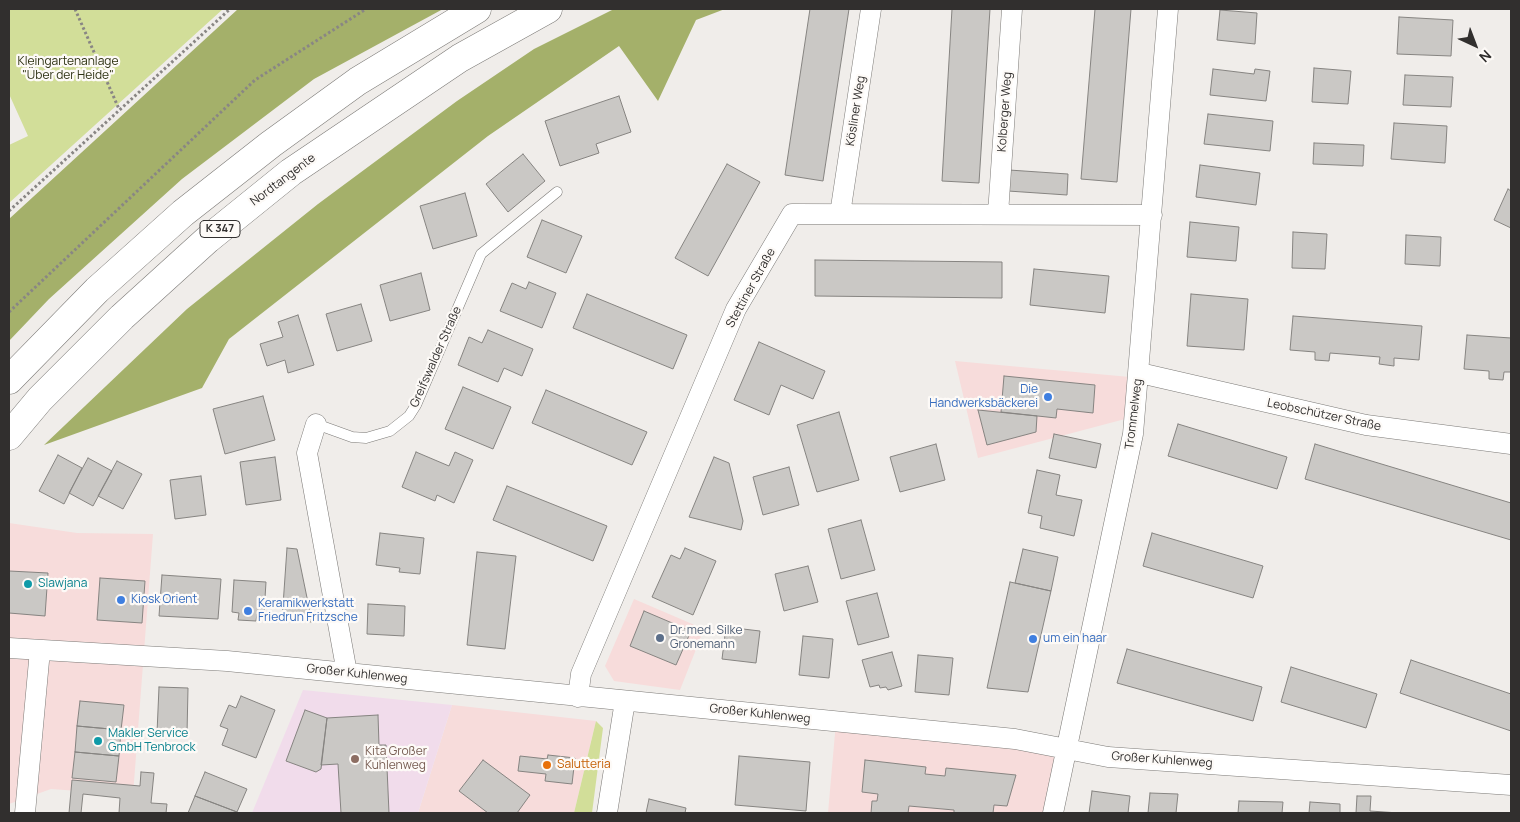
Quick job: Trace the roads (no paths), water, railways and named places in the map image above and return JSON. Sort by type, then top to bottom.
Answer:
[{"type":"highway","name":"K 347","points":[[9,380],[97,290],[213,190],[271,144],[358,81],[477,9]]},
{"type":"highway","name":"Nordtangente","points":[[9,436],[40,399],[122,317],[208,239],[291,172],[460,58],[548,9]]},
{"type":"street","name":"Kösliner Weg","points":[[840,214],[871,9]]},
{"type":"street","name":"Kolberger Weg","points":[[998,214],[1012,9]]},
{"type":"street","name":"Trommelweg","points":[[1053,813],[1124,484],[1133,434],[1140,373],[1168,9]]},
{"type":"street","name":"Stettiner Straße","points":[[578,696],[581,674],[736,309],[792,214],[1152,215]]},
{"type":"street","name":"Leobschützer Straße","points":[[1140,373],[1366,426],[1511,444]]},
{"type":"street","name":"Greifswalder Straße","points":[[316,424],[307,453],[347,673]]},
{"type":"street","name":"Großer Kuhlenweg","points":[[9,648],[227,661],[1015,739],[1108,757],[1511,784]]},
{"type":"street","points":[[25,813],[40,650]]},
{"type":"street","points":[[606,813],[625,701]]},
{"type":"lane","name":"Greifswalder Straße","points":[[316,424],[352,437],[366,438],[390,431],[409,416],[416,405],[481,254],[557,192]]},
{"type":"place","name":"Die Handwerksbäckerei","points":[[1048,397]]},
{"type":"place","name":"Slawjana","points":[[28,584]]},
{"type":"place","name":"Kiosk Orient","points":[[121,600]]},
{"type":"place","name":"Keramikwerkstatt Friedrun Fritzsche","points":[[248,611]]},
{"type":"place","name":"Dr. med. Silke Gronemann","points":[[660,638]]},
{"type":"place","name":"um ein haar","points":[[1033,639]]},
{"type":"place","name":"Makler Service GmbH Tenbrock","points":[[98,741]]},
{"type":"place","name":"Kita Großer Kuhlenweg","points":[[355,759]]},
{"type":"place","name":"Salutteria","points":[[547,765]]},
{"type":"park label","name":"Kleingartenanlage \"Über der Heide\"","points":[[68,69]]}]
